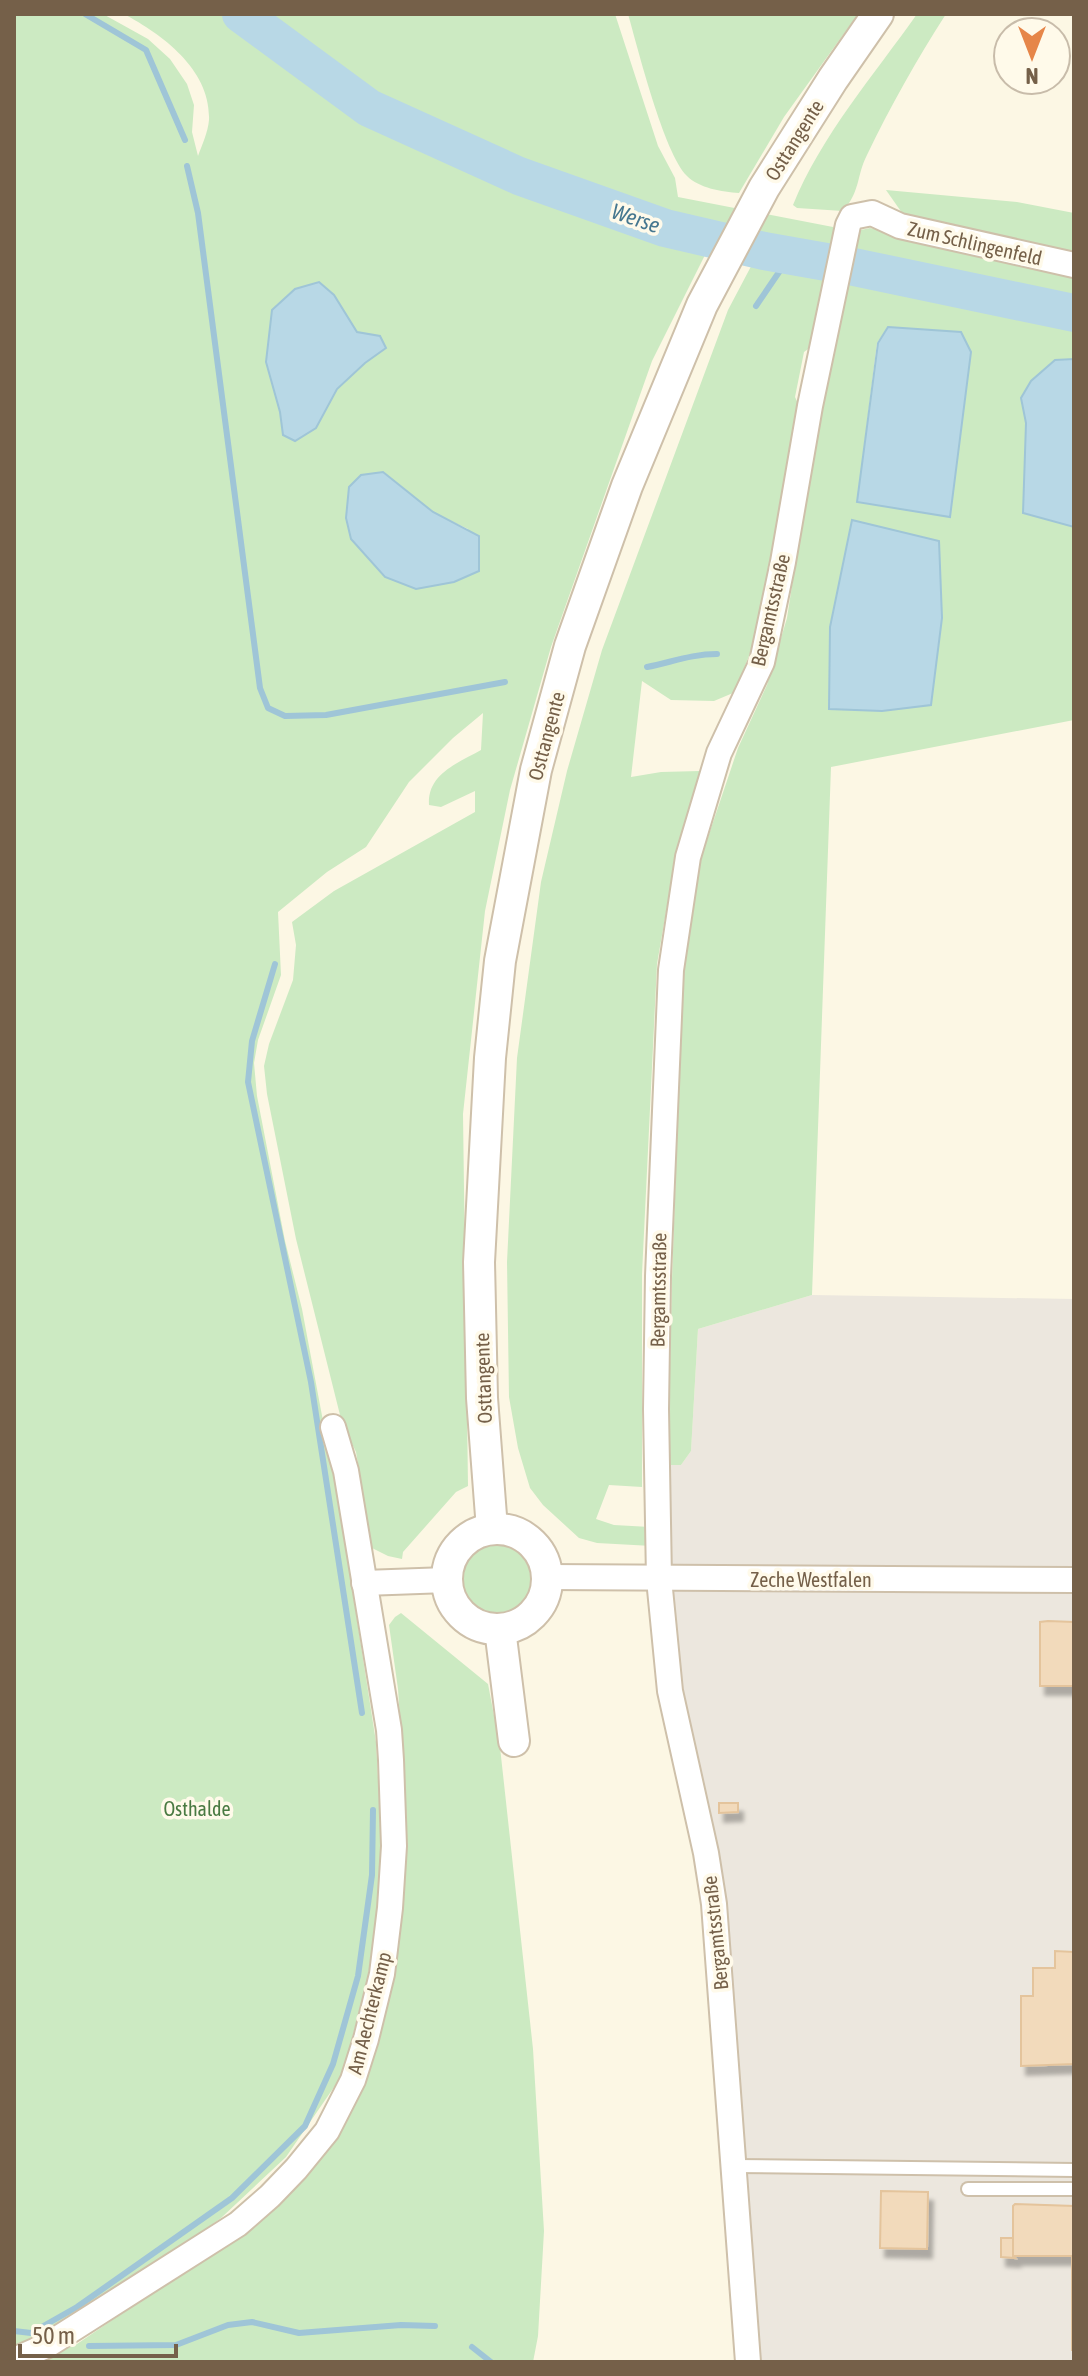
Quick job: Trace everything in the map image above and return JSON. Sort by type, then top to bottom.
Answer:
[{"type":"street","name":"Osttangente","points":[[492,1529],[482,1398],[479,1262],[490,1058],[500,961],[536,770],[570,646],[627,486],[702,305],[764,188],[878,14]]},
{"type":"street","name":"Zum Schlingenfeld","points":[[846,236],[852,217],[872,213],[900,226],[1074,265]]},
{"type":"street","name":"Bergamtsstraße","points":[[748,2362],[714,1904],[706,1853],[670,1691],[659,1579],[656,1409],[664,1092],[671,970],[688,857],[719,753],[762,662],[810,406],[846,236]]},
{"type":"street","name":"Am Aechterkamp","points":[[14,2360],[46,2346],[238,2224],[296,2169],[327,2131],[353,2080],[382,1974],[394,1846],[389,1730],[346,1471],[333,1427]]},
{"type":"street","points":[[492,1529],[516,1533],[536,1547],[544,1561],[547,1577],[539,1606],[529,1618],[500,1629],[470,1621],[458,1610],[450,1596],[447,1580],[449,1565],[465,1540],[492,1529]]},
{"type":"street","name":"Zeche Westfalen","points":[[547,1577],[1074,1580]]},
{"type":"street","points":[[364,1583],[447,1580]]},
{"type":"street","points":[[500,1629],[514,1741]]},
{"type":"lane","points":[[734,2166],[1074,2170]]},
{"type":"lane","points":[[968,2189],[1074,2189]]},
{"type":"shaded area","points":[[812,1295],[1074,1299],[1074,2362],[756,2362],[672,1621],[670,1465],[681,1465],[691,1451],[698,1329]]},
{"type":"green space","name":"Osthalde","points":[[14,14],[103,14],[148,39],[170,59],[187,84],[194,105],[192,132],[198,156],[209,120],[208,102],[202,85],[182,56],[169,44],[124,14],[615,14],[658,146],[675,178],[678,197],[833,227],[836,235],[815,344],[804,352],[795,397],[801,410],[783,518],[759,627],[747,661],[733,693],[714,701],[671,700],[642,681],[631,777],[700,771],[676,854],[657,964],[642,1274],[642,1487],[609,1485],[596,1519],[614,1525],[650,1527],[652,1546],[597,1543],[579,1538],[543,1505],[530,1488],[518,1448],[509,1397],[507,1262],[517,1058],[541,882],[567,771],[602,650],[728,310],[757,255],[798,263],[801,258],[665,229],[659,240],[709,247],[652,361],[551,647],[510,790],[485,911],[463,1114],[468,1486],[456,1492],[403,1552],[402,1559],[372,1548],[356,1452],[342,1423],[296,1239],[264,1066],[293,980],[296,945],[292,922],[334,891],[475,812],[475,791],[441,807],[429,805],[433,785],[439,777],[481,750],[483,713],[409,782],[366,847],[327,872],[278,912],[281,975],[258,1040],[254,1063],[257,1096],[285,1241],[302,1309],[341,1517],[376,1742],[382,1849],[378,1908],[368,1976],[343,2074],[286,2157],[221,2218],[87,2310],[14,2350]],"holes":[[[334,295],[357,332],[380,336],[386,348],[336,389],[316,428],[283,435],[266,362],[272,310]],[[383,472],[433,512],[468,529],[351,539],[346,518],[349,487]]]},
{"type":"green space","points":[[628,14],[858,14],[784,117],[739,193],[698,184],[678,164],[653,100]]},
{"type":"green space","points":[[917,14],[946,14],[885,119],[849,203],[843,211],[797,208],[793,205],[818,155],[849,106]]},
{"type":"green space","points":[[886,190],[1017,202],[1074,213],[1074,258],[907,220]]},
{"type":"green space","points":[[870,228],[1074,273],[1074,359],[1055,360],[1021,398],[1026,423],[1023,513],[1074,527],[1074,720],[831,767],[812,1295],[698,1329],[691,1451],[681,1465],[670,1465],[672,1279],[683,974],[700,861],[738,748],[767,685],[787,618],[820,405],[855,236],[861,230]],"holes":[[[888,327],[857,502],[877,343]]]},
{"type":"green space","points":[[497,1539],[512,1542],[525,1551],[534,1564],[537,1579],[534,1594],[525,1607],[512,1616],[497,1619],[482,1616],[469,1607],[460,1594],[457,1579],[460,1564],[469,1551],[482,1542]]},
{"type":"green space","points":[[401,1613],[488,1684],[500,1747],[533,2049],[544,2231],[538,2336],[533,2362],[34,2362],[77,2344],[258,2221],[296,2187],[332,2145],[362,2085],[384,2015],[402,1905],[407,1825],[398,1689],[389,1625]]},
{"type":"water","points":[[319,282],[334,295],[357,332],[380,336],[386,348],[337,389],[316,428],[295,441],[283,435],[266,362],[272,310],[295,289]]},
{"type":"water","points":[[888,327],[961,332],[971,352],[950,517],[857,502],[878,343]]},
{"type":"water","points":[[1074,359],[1074,527],[1023,513],[1026,423],[1021,398],[1031,381],[1055,360]]},
{"type":"water","points":[[383,472],[433,512],[479,536],[479,571],[454,582],[416,589],[385,577],[351,539],[346,518],[349,487],[361,475]]},
{"type":"water","points":[[852,520],[939,541],[942,618],[931,705],[882,711],[829,709],[830,627]]},
{"type":"building","points":[[1040,1622],[1074,1622],[1074,1686],[1040,1686]]},
{"type":"building","points":[[719,1803],[738,1803],[738,1812],[719,1813]]},
{"type":"building","points":[[1055,1951],[1074,1952],[1074,2064],[1021,2066],[1021,1996],[1033,1996],[1033,1968],[1055,1968]]},
{"type":"building","points":[[881,2191],[928,2192],[927,2249],[880,2248]]},
{"type":"building","points":[[1015,2204],[1074,2206],[1074,2256],[1013,2256]]},
{"type":"building","points":[[1001,2238],[1013,2238],[1015,2258],[1001,2257]]},
{"type":"building","points":[[1074,2256],[1074,2350],[1072,2350]]},
{"type":"waterway","points":[[85,14],[146,50],[185,140]]},
{"type":"waterway","name":"Werse","points":[[241,14],[369,108],[519,176],[665,228],[1074,313]]},
{"type":"waterway","points":[[187,166],[198,213],[260,688],[268,708],[285,716],[326,715],[505,682]]},
{"type":"waterway","points":[[756,306],[790,256]]},
{"type":"waterway","points":[[647,667],[717,654]]},
{"type":"waterway","points":[[275,964],[252,1041],[248,1082],[311,1382],[362,1713]]},
{"type":"waterway","points":[[14,2331],[31,2333],[77,2307],[232,2198],[305,2126],[333,2064],[358,1976],[372,1875],[373,1810]]},
{"type":"waterway","points":[[89,2346],[176,2345],[228,2325],[252,2322],[299,2333],[401,2325],[435,2326]]},
{"type":"waterway","points":[[472,2347],[491,2362]]}]
